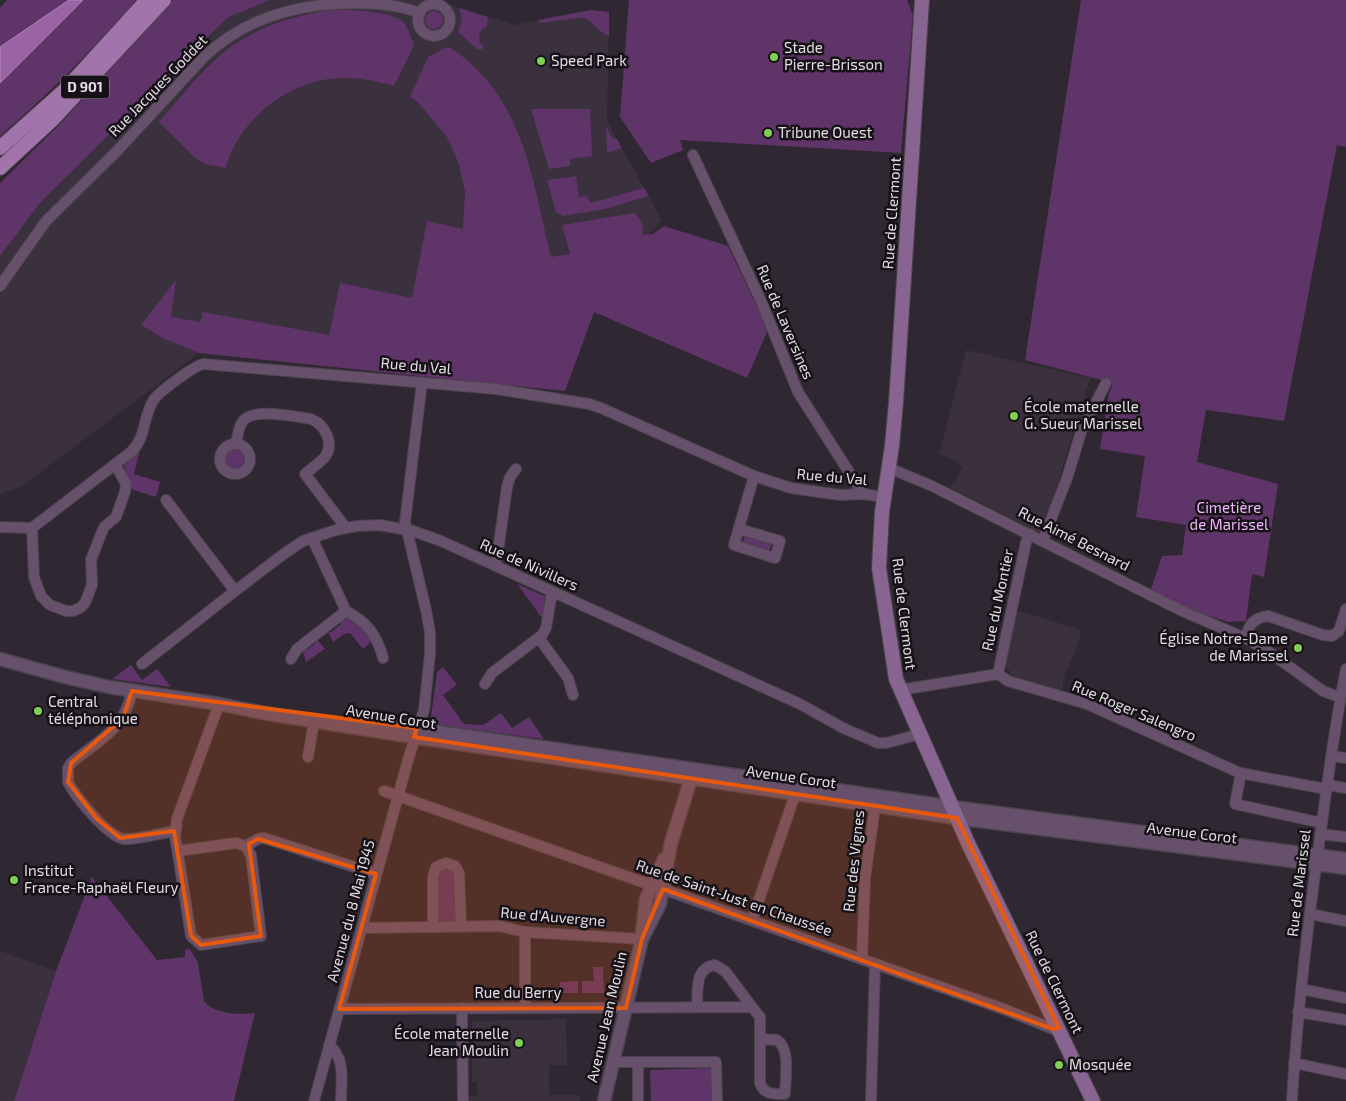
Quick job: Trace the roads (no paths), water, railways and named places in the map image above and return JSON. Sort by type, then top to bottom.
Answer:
[{"type":"main road","name":"D 901","points":[[0,148],[73,82],[147,0]]},
{"type":"main road","name":"D 901","points":[[0,168],[41,131],[105,66],[164,0]]},
{"type":"main road","name":"Rue de Clermont","points":[[922,0],[896,402],[884,497],[880,574],[893,668],[900,690],[955,813],[1093,1101]]},
{"type":"main road","points":[[0,143],[27,125]]},
{"type":"main road","points":[[0,176],[24,152],[41,131]]},
{"type":"street","name":"Rue Jacques Goddet","points":[[0,286],[52,215],[117,151],[203,58],[234,33],[274,13],[325,1],[365,2],[402,8],[420,14]]},
{"type":"street","points":[[443,3],[450,22],[446,30],[439,35],[430,35],[422,31],[419,22],[420,14],[424,8],[430,5],[443,3]]},
{"type":"street","name":"Rue de Laversines","points":[[693,155],[760,301],[798,392],[863,494]]},
{"type":"street","name":"Rue du Val","points":[[32,528],[132,452],[138,444],[154,399],[199,365],[325,373],[504,390],[595,406],[754,476],[797,490],[884,497]]},
{"type":"street","name":"Avenue du 8 Mai 1945","points":[[314,1101],[398,795],[425,705],[430,654],[430,632],[405,520],[422,382]]},
{"type":"street","points":[[1043,540],[1067,478],[1082,429],[1106,383]]},
{"type":"street","points":[[236,443],[241,423],[246,417],[255,414],[312,419],[320,424],[327,435],[328,449],[324,458],[305,474],[346,528]]},
{"type":"street","points":[[0,527],[32,528],[34,578],[41,596],[50,605],[66,611],[80,608],[85,603],[92,585],[91,560],[101,534],[104,528],[116,517],[125,492],[126,484],[115,464]]},
{"type":"street","name":"Rue Aimé Besnard","points":[[889,468],[922,481],[1043,540],[1180,610],[1245,638],[1265,649],[1323,691],[1340,697]]},
{"type":"street","points":[[496,565],[506,487],[516,469]]},
{"type":"street","points":[[739,529],[754,476]]},
{"type":"street","points":[[166,500],[235,591]]},
{"type":"street","name":"Rue de Nivillers","points":[[142,664],[285,553],[312,538],[346,528],[380,525],[406,529],[428,536],[496,565],[800,704],[878,743],[886,743],[920,734]]},
{"type":"street","name":"Rue du Montier","points":[[998,674],[1026,542],[1030,534]]},
{"type":"street","points":[[312,538],[346,611],[365,624],[377,639],[384,658]]},
{"type":"street","points":[[485,684],[495,670],[539,638],[546,628],[552,592]]},
{"type":"street","points":[[1245,638],[1249,626],[1254,620],[1268,616],[1328,636],[1335,635],[1339,631],[1346,609]]},
{"type":"street","points":[[291,659],[297,649],[346,611]]},
{"type":"street","points":[[539,638],[568,678],[573,695]]},
{"type":"street","name":"Avenue Corot","points":[[0,654],[24,665]]},
{"type":"street","name":"Avenue Corot","points":[[0,659],[78,680],[132,691],[234,706],[269,708],[416,733],[955,813],[1317,860],[1346,868]]},
{"type":"street","points":[[900,690],[998,674]]},
{"type":"street","name":"Rue Roger Salengro","points":[[998,674],[1008,681],[1087,704],[1241,774],[1327,787],[1346,788]]},
{"type":"street","name":"Rue de Marissel","points":[[1292,1101],[1298,1012],[1310,914],[1331,756],[1345,676]]},
{"type":"street","points":[[132,691],[128,707],[120,723],[71,762],[68,768],[68,782],[96,819],[108,831],[120,838],[129,839],[175,831]]},
{"type":"street","points":[[178,851],[236,843],[246,846],[251,855],[261,936],[201,946],[191,936],[178,851],[175,831],[177,819],[219,704]]},
{"type":"street","name":"Avenue Corot","points":[[234,706],[314,722],[416,733]]},
{"type":"street","points":[[308,756],[314,722]]},
{"type":"street","points":[[1331,756],[1346,758]]},
{"type":"street","name":"Avenue Jean Moulin","points":[[604,1101],[642,939],[660,904],[657,887],[693,774]]},
{"type":"street","points":[[1241,774],[1235,804],[1322,823]]},
{"type":"street","points":[[752,920],[796,789]]},
{"type":"street","name":"Rue de Saint-Just en Chaussée","points":[[384,791],[1006,1010],[1054,1030],[1058,1028]]},
{"type":"street","name":"Rue des Vignes","points":[[862,959],[865,878],[876,801]]},
{"type":"street","points":[[1320,834],[1346,837]]},
{"type":"street","points":[[246,846],[258,839],[264,838],[376,874]]},
{"type":"street","name":"Avenue Corot","points":[[1317,860],[1346,859]]},
{"type":"street","points":[[433,927],[433,877],[436,867],[446,863],[455,866],[459,873],[461,926]]},
{"type":"street","points":[[1310,914],[1346,921]]},
{"type":"street","name":"Rue d'Auvergne","points":[[362,928],[499,926],[525,932],[642,939]]},
{"type":"street","points":[[525,932],[525,1008]]},
{"type":"street","points":[[870,1101],[875,964]]},
{"type":"street","points":[[697,1007],[699,976],[705,968],[715,966],[726,972],[760,1018],[760,1040],[762,1087],[771,1094],[785,1094],[786,1054],[784,1047],[777,1040],[760,1040]]},
{"type":"street","points":[[1301,989],[1346,998]]},
{"type":"street","name":"Rue du Berry","points":[[339,1009],[752,1007]]},
{"type":"street","points":[[462,1008],[463,1101]]},
{"type":"street","points":[[1298,1012],[1346,1020]]},
{"type":"street","points":[[329,1046],[337,1052],[340,1061],[341,1101]]},
{"type":"street","points":[[613,1062],[716,1062],[717,1101]]},
{"type":"street","points":[[638,1062],[638,1101]]},
{"type":"street","points":[[1294,1063],[1346,1074]]},
{"type":"place","name":"Stade Pierre-Brisson","points":[[774,57]]},
{"type":"place","name":"Speed Park","points":[[541,61]]},
{"type":"place","name":"Tribune Ouest","points":[[768,133]]},
{"type":"place","name":"École maternelle G. Sueur Marissel","points":[[1014,416]]},
{"type":"place","name":"Église Notre-Dame de Marissel","points":[[1298,648]]},
{"type":"place","name":"Central téléphonique","points":[[38,711]]},
{"type":"place","name":"Institut France-Raphaël Fleury","points":[[14,880]]},
{"type":"place","name":"École maternelle Jean Moulin","points":[[519,1043]]},
{"type":"place","name":"Mosquée","points":[[1059,1065]]},
{"type":"park label","name":"Cimetière de Marissel","points":[[1229,516]]}]
